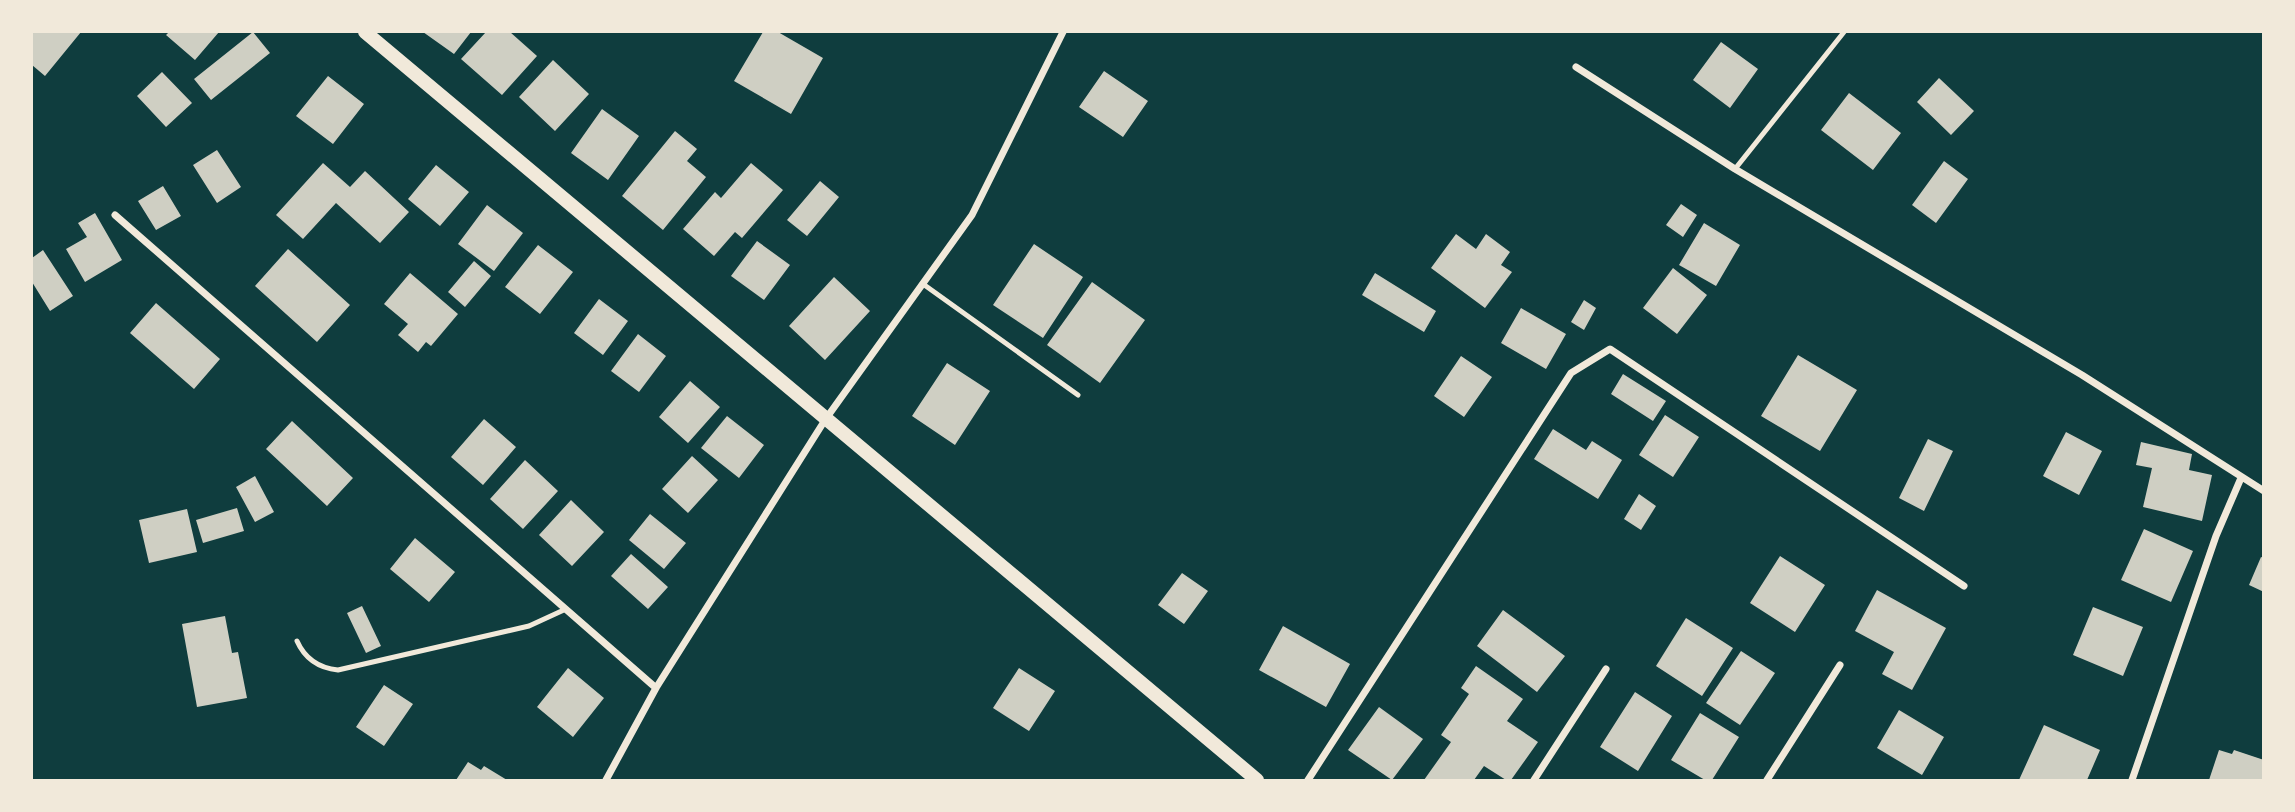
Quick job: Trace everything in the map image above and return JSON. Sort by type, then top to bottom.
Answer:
[{"type":"main road","points":[[365,32],[1257,780]]},
{"type":"street","points":[[606,780],[656,688],[825,420],[972,215],[1063,32]]},
{"type":"street","points":[[1576,67],[1735,169],[2082,375],[2263,491]]},
{"type":"street","points":[[115,215],[656,688]]},
{"type":"street","points":[[1308,780],[1571,373],[1610,349],[1964,586]]},
{"type":"street","points":[[2132,780],[2216,536],[2241,478]]},
{"type":"street","points":[[1767,780],[1840,665]]},
{"type":"street","points":[[1534,780],[1606,669]]},
{"type":"lane","points":[[1735,169],[1844,32]]},
{"type":"lane","points":[[923,284],[1078,395]]},
{"type":"lane","points":[[296,641],[309,659],[327,669],[338,670],[529,626],[566,609]]},
{"type":"building","points":[[32,32],[81,32],[45,76],[32,65]]},
{"type":"building","points":[[169,32],[219,32],[195,60],[166,35]]},
{"type":"building","points":[[253,32],[270,53],[211,100],[194,79]]},
{"type":"building","points":[[423,32],[471,32],[454,54]]},
{"type":"building","points":[[486,32],[510,32],[537,56],[502,95],[461,59]]},
{"type":"building","points":[[763,32],[778,32],[823,58],[791,114],[734,81]]},
{"type":"building","points":[[1721,42],[1758,69],[1730,108],[1693,80]]},
{"type":"building","points":[[553,60],[589,94],[555,131],[519,97]]},
{"type":"building","points":[[1104,71],[1148,101],[1123,137],[1079,107]]},
{"type":"building","points":[[162,72],[192,103],[166,127],[137,96]]},
{"type":"building","points":[[328,76],[364,104],[333,144],[296,116]]},
{"type":"building","points":[[1939,78],[1974,111],[1951,135],[1917,102]]},
{"type":"building","points":[[1849,93],[1901,133],[1873,170],[1821,130]]},
{"type":"building","points":[[602,109],[639,136],[608,180],[571,153]]},
{"type":"building","points":[[675,131],[697,149],[687,161],[706,177],[663,230],[622,196]]},
{"type":"building","points":[[217,150],[241,187],[217,203],[193,165]]},
{"type":"building","points":[[1944,161],[1968,179],[1936,223],[1912,205]]},
{"type":"building","points":[[323,163],[350,187],[365,171],[409,212],[380,243],[336,203],[303,239],[276,215]]},
{"type":"building","points":[[751,163],[783,190],[742,238],[735,232],[714,256],[683,229],[715,192],[721,198]]},
{"type":"building","points":[[436,165],[469,192],[440,226],[408,199]]},
{"type":"building","points":[[820,181],[839,197],[807,236],[787,220]]},
{"type":"building","points":[[163,186],[181,216],[156,230],[138,201]]},
{"type":"building","points":[[1681,204],[1697,215],[1683,237],[1666,225]]},
{"type":"building","points":[[487,205],[523,233],[494,271],[458,244]]},
{"type":"building","points":[[95,213],[122,260],[85,282],[66,249],[87,237],[78,223]]},
{"type":"building","points":[[1704,223],[1740,245],[1716,286],[1679,265]]},
{"type":"building","points":[[1456,234],[1476,249],[1486,234],[1510,252],[1501,265],[1512,272],[1485,308],[1431,268]]},
{"type":"building","points":[[757,241],[790,265],[764,300],[731,276]]},
{"type":"building","points":[[1034,244],[1083,277],[1043,338],[993,305]]},
{"type":"building","points":[[538,245],[573,272],[540,314],[505,287]]},
{"type":"building","points":[[288,249],[350,305],[317,342],[255,286]]},
{"type":"building","points":[[43,250],[73,296],[50,311],[32,282],[32,258]]},
{"type":"building","points":[[474,261],[491,276],[465,307],[448,292]]},
{"type":"building","points":[[1673,268],[1707,295],[1677,334],[1643,308]]},
{"type":"building","points":[[410,273],[458,314],[431,346],[426,342],[418,352],[398,335],[408,324],[384,304]]},
{"type":"building","points":[[1375,273],[1436,311],[1424,332],[1362,295]]},
{"type":"building","points":[[834,277],[870,311],[825,360],[789,326]]},
{"type":"building","points":[[1092,282],[1145,320],[1100,383],[1047,345]]},
{"type":"building","points":[[599,299],[628,321],[603,355],[574,333]]},
{"type":"building","points":[[1584,300],[1596,308],[1584,330],[1571,322]]},
{"type":"building","points":[[156,303],[220,359],[194,389],[130,333]]},
{"type":"building","points":[[1521,308],[1566,334],[1546,369],[1501,343]]},
{"type":"building","points":[[638,334],[666,356],[639,392],[611,371]]},
{"type":"building","points":[[1798,355],[1857,390],[1820,451],[1761,416]]},
{"type":"building","points":[[1461,356],[1492,377],[1464,417],[1434,396]]},
{"type":"building","points":[[947,363],[990,391],[955,445],[912,416]]},
{"type":"building","points":[[1623,374],[1666,401],[1653,421],[1611,394]]},
{"type":"building","points":[[690,381],[720,407],[688,443],[659,417]]},
{"type":"building","points":[[1665,415],[1699,437],[1673,477],[1639,455]]},
{"type":"building","points":[[727,416],[764,445],[739,478],[701,448]]},
{"type":"building","points":[[484,419],[516,447],[483,485],[451,457]]},
{"type":"building","points":[[292,421],[353,478],[327,506],[266,449]]},
{"type":"building","points":[[1553,429],[1586,450],[1592,441],[1622,460],[1598,499],[1534,459]]},
{"type":"building","points":[[2066,432],[2102,451],[2079,495],[2043,476]]},
{"type":"building","points":[[1928,439],[1953,451],[1924,511],[1899,498]]},
{"type":"building","points":[[2141,442],[2192,454],[2189,470],[2212,475],[2202,521],[2143,507],[2152,468],[2136,465]]},
{"type":"building","points":[[692,456],[718,480],[688,513],[662,489]]},
{"type":"building","points":[[525,460],[558,491],[523,529],[490,499]]},
{"type":"building","points":[[255,476],[274,512],[255,522],[236,487]]},
{"type":"building","points":[[1639,494],[1656,506],[1641,530],[1624,519]]},
{"type":"building","points":[[571,500],[604,532],[572,566],[539,535]]},
{"type":"building","points":[[237,508],[244,531],[203,543],[196,520]]},
{"type":"building","points":[[187,509],[197,552],[149,563],[139,520]]},
{"type":"building","points":[[650,514],[686,543],[664,569],[629,540]]},
{"type":"building","points":[[2144,529],[2193,551],[2171,602],[2121,580]]},
{"type":"building","points":[[415,538],[455,572],[429,602],[390,569]]},
{"type":"building","points":[[631,554],[668,587],[648,609],[611,576]]},
{"type":"building","points":[[1780,556],[1825,585],[1795,632],[1750,603]]},
{"type":"building","points":[[2261,557],[2264,558],[2264,592],[2249,585]]},
{"type":"building","points":[[1182,573],[1208,591],[1184,624],[1158,605]]},
{"type":"building","points":[[1877,590],[1946,628],[1912,690],[1882,674],[1894,652],[1855,631]]},
{"type":"building","points":[[362,606],[381,646],[366,653],[347,613]]},
{"type":"building","points":[[2093,607],[2143,627],[2123,676],[2073,655]]},
{"type":"building","points":[[1503,610],[1565,656],[1537,692],[1477,646]]},
{"type":"building","points":[[225,616],[232,653],[238,652],[247,698],[197,707],[182,624]]},
{"type":"building","points":[[1686,618],[1733,648],[1702,696],[1656,666]]},
{"type":"building","points":[[1283,626],[1350,664],[1326,707],[1259,670]]},
{"type":"building","points":[[1741,651],[1775,673],[1740,725],[1706,703]]},
{"type":"building","points":[[1476,666],[1523,699],[1507,721],[1538,742],[1511,780],[1506,780],[1484,766],[1474,780],[1424,780],[1451,742],[1441,735],[1469,694],[1461,688]]},
{"type":"building","points":[[568,668],[604,698],[573,737],[537,707]]},
{"type":"building","points":[[1019,668],[1055,691],[1029,731],[993,708]]},
{"type":"building","points":[[384,685],[413,704],[384,746],[356,727]]},
{"type":"building","points":[[1635,692],[1672,716],[1638,771],[1600,747]]},
{"type":"building","points":[[1379,707],[1423,739],[1392,780],[1348,750]]},
{"type":"building","points":[[1899,710],[1944,737],[1922,775],[1877,748]]},
{"type":"building","points":[[1700,713],[1739,737],[1712,780],[1705,780],[1671,760]]},
{"type":"building","points":[[2044,725],[2100,750],[2087,780],[2019,780]]},
{"type":"building","points":[[2219,750],[2232,754],[2234,750],[2264,760],[2264,780],[2209,780]]},
{"type":"building","points":[[468,762],[481,770],[484,766],[507,780],[456,780]]}]
